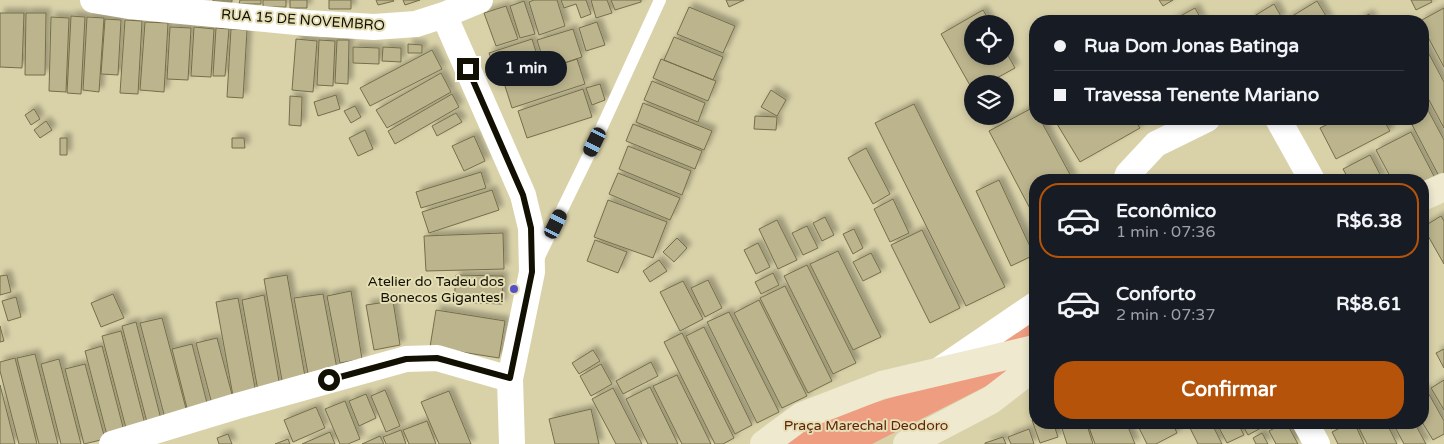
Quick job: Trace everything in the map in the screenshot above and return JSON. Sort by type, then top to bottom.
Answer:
[{"type":"main road","points":[[1429,194],[1444,187]]},
{"type":"main road","points":[[764,444],[802,416],[882,385],[1029,350]]},
{"type":"main road","points":[[907,444],[991,400],[1029,371]]},
{"type":"street","name":"RUA 15 DE NOVEMBRO","points":[[93,0],[130,6],[307,23],[374,27],[416,24],[462,5]]},
{"type":"street","points":[[462,5],[523,195],[531,228],[532,272],[510,378],[512,444]]},
{"type":"street","points":[[1128,174],[1156,144],[1195,125]]},
{"type":"street","points":[[1281,125],[1309,174]]},
{"type":"street","points":[[936,372],[1029,309]]},
{"type":"street","points":[[112,444],[237,406],[406,359],[437,358],[510,378]]},
{"type":"street","points":[[1308,429],[1316,444]]},
{"type":"lane","points":[[532,272],[595,142],[660,0]]},
{"type":"green space","points":[[1029,314],[1029,342],[1001,350],[997,333]]},
{"type":"green space","name":"Praça Marechal Deodoro","points":[[1006,368],[1008,375],[872,444],[784,444],[817,420],[913,391]]},
{"type":"building","points":[[213,0],[232,0],[232,2],[213,2]]},
{"type":"building","points":[[240,0],[261,0],[261,4],[239,4]]},
{"type":"building","points":[[263,0],[286,0],[286,7],[263,7]]},
{"type":"building","points":[[290,0],[307,0],[307,8],[290,8]]},
{"type":"building","points":[[329,0],[351,0],[351,9],[329,9]]},
{"type":"building","points":[[376,0],[393,0],[394,1],[378,5]]},
{"type":"building","points":[[403,0],[420,0],[405,5]]},
{"type":"building","points":[[534,0],[557,0],[565,26],[539,35],[529,2]]},
{"type":"building","points":[[561,0],[586,0],[591,14],[581,18],[576,4],[564,8]]},
{"type":"building","points":[[591,0],[607,0],[612,13],[596,18]]},
{"type":"building","points":[[611,0],[641,0],[641,2],[615,10]]},
{"type":"building","points":[[726,0],[744,0],[729,7]]},
{"type":"building","points":[[1159,0],[1173,0],[1163,6]]},
{"type":"building","points":[[1411,0],[1431,0],[1432,2],[1416,10]]},
{"type":"building","points":[[524,1],[535,34],[520,38],[510,6]]},
{"type":"building","points":[[1317,1],[1325,15],[1294,15]]},
{"type":"building","points":[[1274,4],[1280,15],[1256,15]]},
{"type":"building","points":[[506,6],[518,39],[496,46],[484,13]]},
{"type":"building","points":[[689,7],[735,26],[723,53],[677,34]]},
{"type":"building","points":[[1195,8],[1199,15],[1182,15]]},
{"type":"building","points":[[1444,8],[1444,67],[1429,39],[1429,16]]},
{"type":"building","points":[[983,10],[986,15],[974,15]]},
{"type":"building","points":[[0,13],[24,13],[22,68],[0,67]]},
{"type":"building","points":[[26,13],[46,13],[45,75],[25,75]]},
{"type":"building","points":[[71,16],[85,17],[81,94],[67,93]]},
{"type":"building","points":[[51,17],[69,18],[66,92],[49,91]]},
{"type":"building","points":[[87,17],[104,18],[99,92],[83,90]]},
{"type":"building","points":[[105,19],[121,20],[118,75],[101,74]]},
{"type":"building","points":[[125,20],[142,21],[138,94],[120,93]]},
{"type":"building","points":[[964,21],[964,65],[1013,65],[1015,68],[1002,75],[964,75],[941,34]]},
{"type":"building","points":[[145,22],[168,23],[164,92],[140,90]]},
{"type":"building","points":[[597,22],[605,45],[586,51],[579,28]]},
{"type":"building","points":[[170,27],[191,28],[188,80],[167,79]]},
{"type":"building","points":[[194,27],[214,29],[211,77],[191,76]]},
{"type":"building","points":[[216,28],[229,29],[225,76],[213,76]]},
{"type":"building","points":[[231,29],[247,30],[243,98],[227,97]]},
{"type":"building","points":[[573,29],[582,57],[546,69],[537,40]]},
{"type":"building","points":[[674,37],[723,57],[713,80],[664,60]]},
{"type":"building","points":[[296,39],[317,41],[313,92],[292,90]]},
{"type":"building","points":[[532,39],[540,65],[498,79],[489,53]]},
{"type":"building","points":[[319,40],[335,41],[333,86],[317,85]]},
{"type":"building","points":[[337,40],[349,40],[348,84],[335,83]]},
{"type":"building","points":[[408,44],[422,45],[422,53],[408,53]]},
{"type":"building","points":[[353,47],[379,48],[379,64],[353,63]]},
{"type":"building","points":[[383,47],[401,48],[401,62],[382,61]]},
{"type":"building","points":[[432,50],[442,69],[370,106],[360,88]]},
{"type":"building","points":[[1429,54],[1444,82],[1444,128],[1429,100]]},
{"type":"building","points":[[577,59],[585,84],[512,108],[504,83]]},
{"type":"building","points":[[661,59],[716,81],[708,101],[653,78]]},
{"type":"building","points":[[441,73],[451,92],[387,128],[376,110]]},
{"type":"building","points":[[652,81],[705,103],[698,122],[644,100]]},
{"type":"building","points":[[600,84],[605,100],[592,105],[586,88]]},
{"type":"building","points":[[583,89],[592,117],[527,138],[518,111]]},
{"type":"building","points":[[771,90],[786,100],[777,116],[761,107]]},
{"type":"building","points":[[452,94],[459,107],[395,144],[388,131]]},
{"type":"building","points":[[336,95],[340,109],[318,116],[314,102]]},
{"type":"building","points":[[290,96],[302,97],[301,126],[289,125]]},
{"type":"building","points":[[643,103],[712,131],[704,150],[636,122]]},
{"type":"building","points":[[914,104],[1005,287],[966,306],[875,123]]},
{"type":"building","points":[[355,106],[361,117],[351,123],[344,111]]},
{"type":"building","points":[[34,109],[40,119],[31,125],[25,115]]},
{"type":"building","points":[[1029,110],[1029,125],[1043,125],[1070,174],[1029,174],[1029,207],[989,131],[1000,125],[1014,125],[1014,118]]},
{"type":"building","points":[[1429,112],[1444,140],[1444,179],[1441,180],[1412,125],[1429,125]]},
{"type":"building","points":[[456,113],[462,122],[437,136],[432,126]]},
{"type":"building","points":[[755,116],[777,117],[776,130],[754,129]]},
{"type":"building","points":[[46,121],[52,130],[40,138],[34,130]]},
{"type":"building","points":[[633,124],[702,151],[695,169],[626,141]]},
{"type":"building","points":[[1058,125],[1138,125],[1140,128],[1080,162]]},
{"type":"building","points":[[1326,125],[1386,125],[1390,131],[1336,159],[1320,128]]},
{"type":"building","points":[[365,130],[373,149],[358,156],[349,138]]},
{"type":"building","points":[[1411,132],[1436,180],[1429,183],[1429,174],[1389,174],[1376,150]]},
{"type":"building","points":[[474,136],[485,161],[464,171],[452,146]]},
{"type":"building","points":[[60,138],[67,138],[67,155],[60,155]]},
{"type":"building","points":[[232,138],[244,138],[245,148],[232,148]]},
{"type":"building","points":[[628,146],[691,171],[682,195],[619,169]]},
{"type":"building","points":[[866,148],[890,194],[873,204],[848,158]]},
{"type":"building","points":[[1370,155],[1380,174],[1346,174],[1343,169]]},
{"type":"building","points":[[481,172],[486,188],[421,208],[416,192]]},
{"type":"building","points":[[618,173],[680,198],[670,220],[609,194]]},
{"type":"building","points":[[999,180],[1029,244],[1029,257],[1011,266],[976,191]]},
{"type":"building","points":[[492,190],[499,210],[429,233],[422,212]]},
{"type":"building","points":[[893,199],[909,233],[890,242],[874,209]]},
{"type":"building","points":[[608,200],[667,222],[653,258],[594,237]]},
{"type":"building","points":[[1441,216],[1444,221],[1444,264],[1429,238],[1429,223]]},
{"type":"building","points":[[825,217],[834,235],[822,241],[813,223]]},
{"type":"building","points":[[777,220],[797,260],[778,269],[759,229]]},
{"type":"building","points":[[807,226],[818,248],[803,255],[792,233]]},
{"type":"building","points":[[854,229],[863,248],[853,254],[843,234]]},
{"type":"building","points":[[922,230],[960,308],[930,323],[891,245]]},
{"type":"building","points":[[503,233],[504,269],[426,271],[424,236]]},
{"type":"building","points":[[677,238],[687,248],[674,262],[663,252]]},
{"type":"building","points":[[595,240],[627,252],[618,273],[587,261]]},
{"type":"building","points":[[758,243],[770,267],[756,274],[744,250]]},
{"type":"building","points":[[838,251],[881,337],[853,350],[810,264]]},
{"type":"building","points":[[871,253],[881,272],[863,281],[853,262]]},
{"type":"building","points":[[659,260],[667,271],[650,282],[643,271]]},
{"type":"building","points":[[807,265],[856,363],[833,374],[784,276]]},
{"type":"building","points":[[773,273],[779,285],[761,294],[755,282]]},
{"type":"building","points":[[7,275],[11,292],[0,295],[0,276]]},
{"type":"building","points":[[287,275],[306,382],[283,386],[264,279]]},
{"type":"building","points":[[456,275],[503,276],[502,304],[454,302]]},
{"type":"building","points":[[708,280],[722,308],[705,317],[691,288]]},
{"type":"building","points":[[683,281],[703,319],[680,331],[660,292]]},
{"type":"building","points":[[785,286],[832,381],[808,393],[760,298]]},
{"type":"building","points":[[351,291],[362,359],[340,363],[327,296]]},
{"type":"building","points":[[113,294],[124,318],[101,327],[91,303]]},
{"type":"building","points":[[323,294],[338,374],[309,379],[294,298]]},
{"type":"building","points":[[264,295],[280,387],[258,391],[242,300]]},
{"type":"building","points":[[16,297],[21,317],[8,321],[2,301]]},
{"type":"building","points":[[238,298],[256,393],[233,396],[216,302]]},
{"type":"building","points":[[759,300],[807,396],[782,408],[734,313]]},
{"type":"building","points":[[393,301],[400,345],[374,350],[366,305]]},
{"type":"building","points":[[436,310],[505,321],[499,358],[430,347]]},
{"type":"building","points":[[729,312],[779,412],[757,423],[707,322]]},
{"type":"building","points":[[162,318],[188,416],[166,422],[140,323]]},
{"type":"building","points":[[136,322],[162,423],[148,426],[122,326]]},
{"type":"building","points":[[0,326],[4,341],[0,342]]},
{"type":"building","points":[[704,327],[752,425],[735,434],[686,336]]},
{"type":"building","points":[[121,331],[146,428],[127,432],[102,336]]},
{"type":"building","points":[[682,333],[734,438],[723,444],[715,444],[664,342]]},
{"type":"building","points":[[217,338],[234,402],[213,408],[196,343]]},
{"type":"building","points":[[192,344],[208,407],[188,412],[172,349]]},
{"type":"building","points":[[102,346],[125,435],[108,439],[85,351]]},
{"type":"building","points":[[1444,349],[1444,368],[1436,353]]},
{"type":"building","points":[[593,350],[600,361],[579,374],[572,363]]},
{"type":"building","points":[[35,354],[58,444],[39,444],[17,358]]},
{"type":"building","points":[[15,358],[37,444],[19,444],[0,371],[0,362]]},
{"type":"building","points":[[59,359],[81,444],[61,444],[41,364]]},
{"type":"building","points":[[651,362],[658,376],[623,394],[616,381]]},
{"type":"building","points":[[85,364],[105,439],[84,444],[65,369]]},
{"type":"building","points":[[601,364],[612,384],[591,396],[580,376]]},
{"type":"building","points":[[677,375],[711,444],[682,444],[653,386]]},
{"type":"building","points":[[1444,380],[1444,410],[1431,388]]},
{"type":"building","points":[[0,385],[15,444],[0,444]]},
{"type":"building","points":[[650,387],[678,444],[648,444],[626,399]]},
{"type":"building","points":[[613,388],[642,444],[616,444],[592,399]]},
{"type":"building","points":[[385,390],[400,426],[386,432],[371,396]]},
{"type":"building","points":[[449,391],[471,444],[439,444],[421,402]]},
{"type":"building","points":[[366,394],[376,418],[359,426],[349,401]]},
{"type":"building","points":[[1429,394],[1444,421],[1444,434],[1433,440],[1426,429],[1429,429]]},
{"type":"building","points":[[345,401],[360,439],[348,444],[340,444],[325,409]]},
{"type":"building","points":[[316,407],[325,428],[293,442],[284,420]]},
{"type":"building","points":[[591,409],[599,444],[555,444],[549,419]]},
{"type":"building","points":[[427,421],[436,444],[409,444],[403,430]]},
{"type":"building","points":[[1029,429],[1034,444],[1011,444],[1008,437]]},
{"type":"building","points":[[1035,429],[1055,429],[1058,437],[1040,443]]},
{"type":"building","points":[[1062,429],[1088,429],[1093,444],[1067,444]]},
{"type":"building","points":[[1090,429],[1129,429],[1135,444],[1095,444]]},
{"type":"building","points":[[1140,429],[1175,429],[1177,433],[1156,444],[1147,444]]},
{"type":"building","points":[[1190,429],[1214,429],[1222,444],[1198,444]]},
{"type":"building","points":[[1220,429],[1241,429],[1244,435],[1227,443]]},
{"type":"building","points":[[1245,429],[1259,429],[1248,435]]},
{"type":"building","points":[[1273,429],[1290,429],[1298,444],[1276,444],[1269,431]]},
{"type":"building","points":[[1338,429],[1357,429],[1364,444],[1338,444],[1332,432]]},
{"type":"building","points":[[1360,429],[1390,429],[1397,444],[1367,444]]},
{"type":"building","points":[[1396,429],[1418,429],[1426,444],[1404,444]]},
{"type":"building","points":[[401,430],[406,444],[386,444],[383,437]]},
{"type":"building","points":[[330,432],[335,444],[302,444]]},
{"type":"building","points":[[1262,433],[1268,444],[1256,444],[1253,438]]},
{"type":"building","points":[[228,434],[232,444],[219,444],[217,438]]},
{"type":"building","points":[[380,436],[384,444],[362,444]]},
{"type":"building","points":[[1003,437],[1006,444],[985,444],[985,443]]},
{"type":"building","points":[[288,439],[290,444],[275,444]]},
{"type":"place","name":"Atelier do Tadeu dos Bonecos Gigantes!","points":[[514,289]]},
{"type":"route","points":[[329,380],[406,359],[437,358],[510,378],[532,272],[531,228],[523,195],[468,69]]}]
